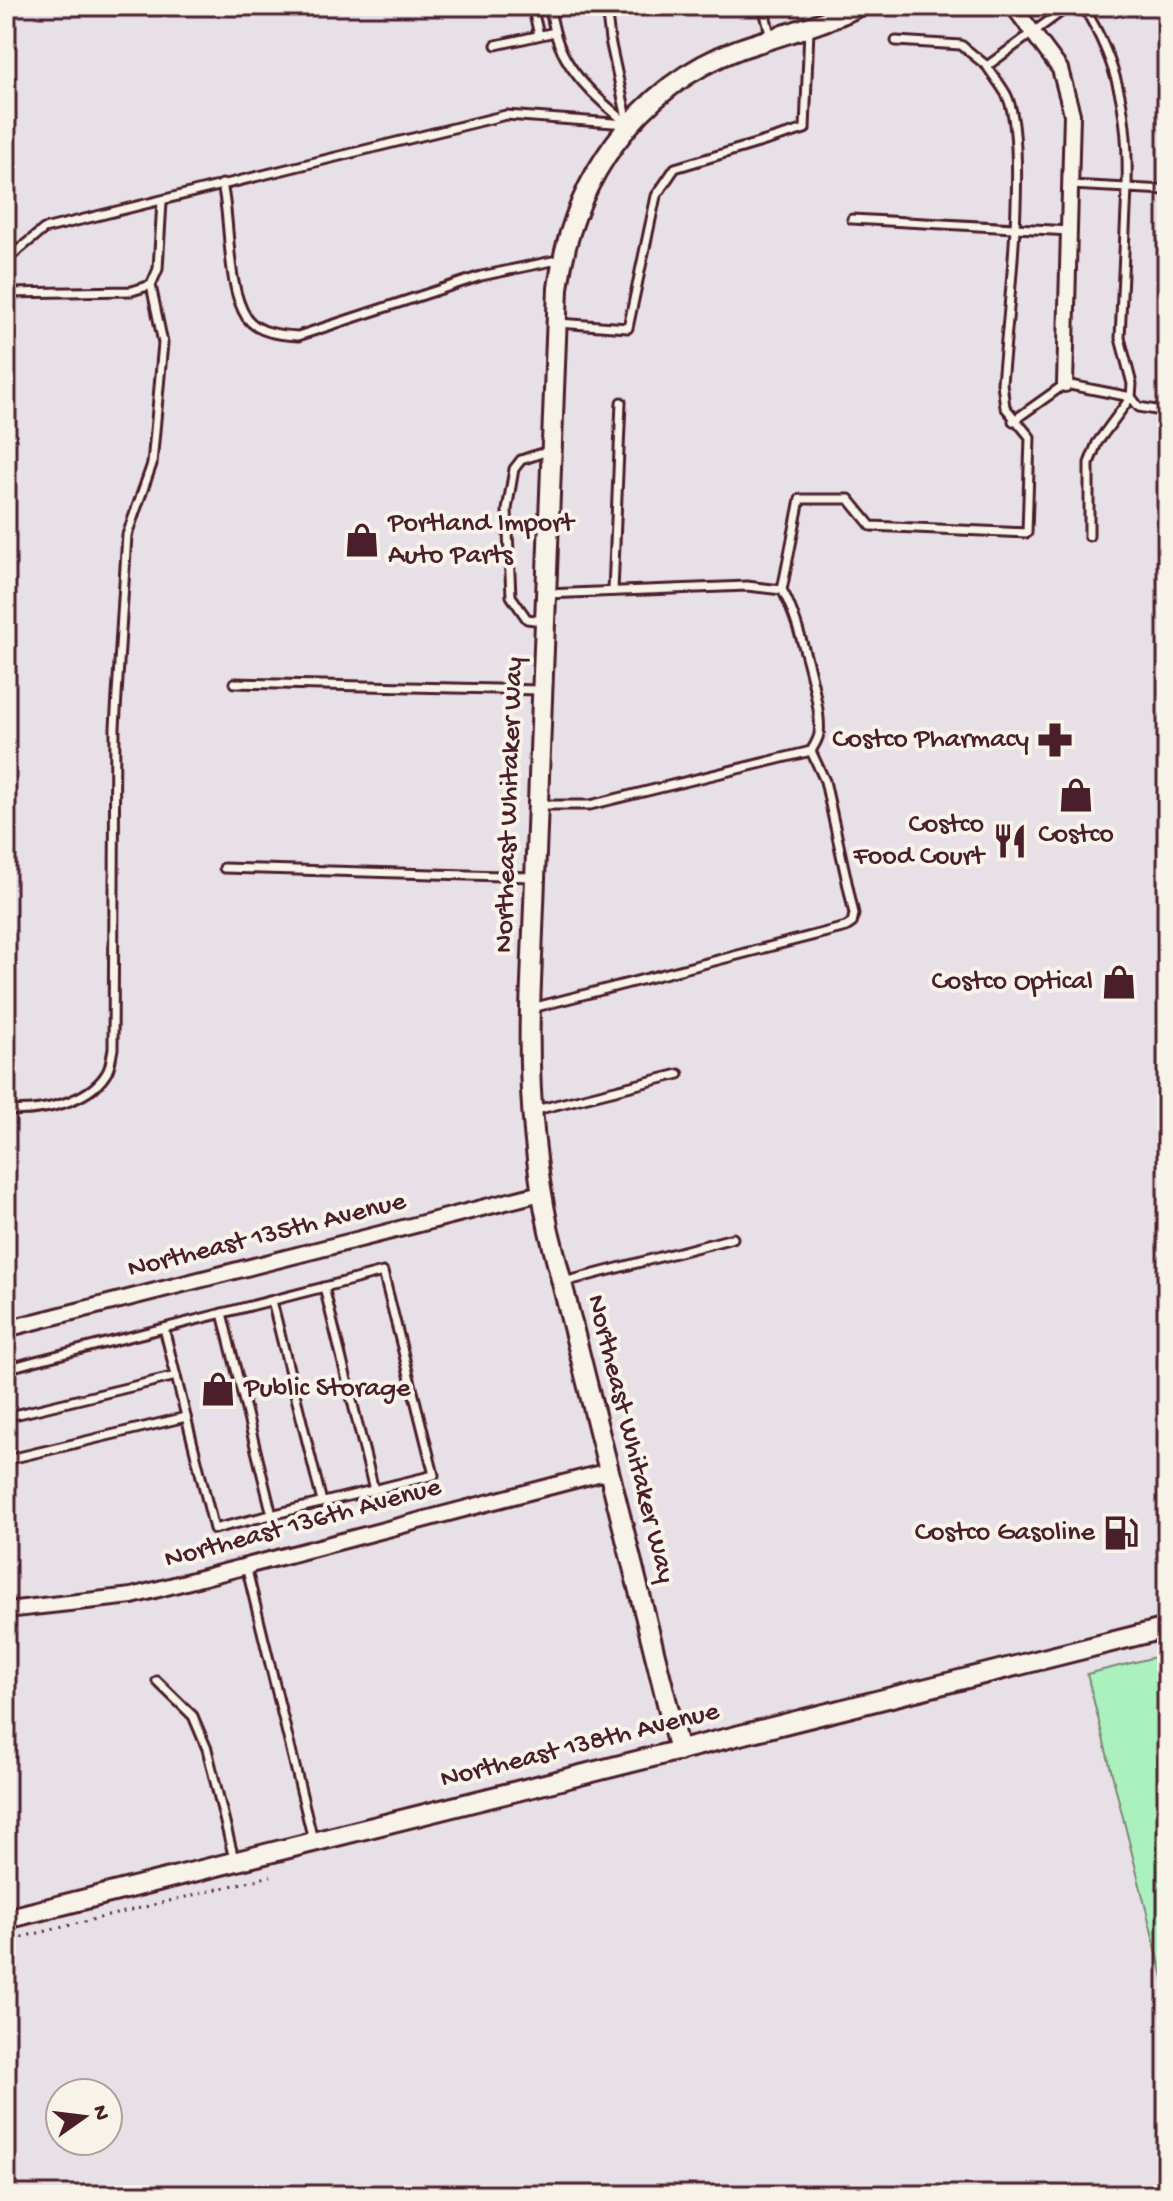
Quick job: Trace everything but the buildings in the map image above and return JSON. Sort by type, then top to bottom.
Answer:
[{"type":"street","name":"Northeast Whitaker Way","points":[[679,1751],[541,1193],[530,1112],[530,1008],[545,594],[556,323],[562,259],[583,195],[613,143],[686,75],[739,50],[809,28],[859,6]]},
{"type":"street","points":[[1013,6],[1060,69],[1072,114],[1065,384]]},
{"type":"street","name":"Northeast 135th Avenue","points":[[6,1329],[541,1193]]},
{"type":"street","name":"Northeast 136th Avenue","points":[[6,1610],[132,1596],[609,1471]]},
{"type":"street","name":"Northeast 138th Avenue","points":[[6,1918],[1167,1628]]},
{"type":"lane","points":[[532,6],[539,35]]},
{"type":"lane","points":[[549,6],[559,49],[598,100],[629,125]]},
{"type":"lane","points":[[606,6],[610,40],[629,125]]},
{"type":"lane","points":[[763,6],[771,40]]},
{"type":"lane","points":[[987,66],[1069,6]]},
{"type":"lane","points":[[1083,6],[1107,52],[1123,99],[1127,188],[1120,338],[1132,384],[1131,397],[1097,443],[1089,463],[1089,536]]},
{"type":"lane","points":[[556,323],[628,328],[656,196],[675,168],[805,129],[809,28]]},
{"type":"lane","points":[[496,45],[555,32]]},
{"type":"lane","points":[[538,805],[590,805],[811,751],[819,736],[818,716],[794,608],[782,590],[800,499],[849,499],[871,526],[1027,533],[1030,437],[1013,421],[1005,407],[1002,383],[1013,229],[1013,119],[1008,97],[987,66],[961,45],[896,41]]},
{"type":"lane","points":[[6,260],[44,229],[506,115],[629,125]]},
{"type":"lane","points":[[222,184],[236,290],[248,319],[271,334],[298,336],[481,276],[562,259]]},
{"type":"lane","points":[[1071,185],[1167,190]]},
{"type":"lane","points":[[6,1110],[43,1107],[75,1099],[99,1084],[109,1070],[113,1049],[115,727],[127,535],[152,464],[163,343],[151,285],[158,269],[162,201]]},
{"type":"lane","points":[[852,219],[1070,231]]},
{"type":"lane","points":[[6,293],[132,291],[151,285]]},
{"type":"lane","points":[[1013,421],[1065,384],[1131,397],[1139,407],[1167,412]]},
{"type":"lane","points":[[613,591],[621,402]]},
{"type":"lane","points":[[544,621],[527,619],[511,596],[507,510],[514,469],[521,460],[551,450]]},
{"type":"lane","points":[[545,594],[747,586],[782,590]]},
{"type":"lane","points":[[234,683],[542,690]]},
{"type":"lane","points":[[530,1008],[852,923],[854,914],[825,781],[811,751]]},
{"type":"lane","points":[[224,868],[535,877]]},
{"type":"lane","points":[[530,1112],[679,1074]]},
{"type":"lane","points":[[562,1283],[733,1238]]},
{"type":"lane","points":[[6,1369],[164,1328],[222,1313],[272,1301],[383,1272],[434,1475],[214,1529],[164,1328]]},
{"type":"lane","points":[[324,1287],[374,1490]]},
{"type":"lane","points":[[272,1301],[322,1502]]},
{"type":"lane","points":[[222,1313],[272,1515]]},
{"type":"lane","points":[[6,1417],[176,1376]]},
{"type":"lane","points":[[6,1460],[186,1417]]},
{"type":"lane","points":[[246,1566],[313,1841]]},
{"type":"lane","points":[[157,1681],[193,1716],[207,1749],[234,1861]]},
{"type":"path","points":[[6,1941],[271,1876]]},
{"type":"green space","points":[[1167,1654],[1167,1993],[1087,1674]]},
{"type":"place","name":"Portland Import Auto Parts","points":[[362,540]]},
{"type":"place","name":"Costco Pharmacy","points":[[1055,740]]},
{"type":"place","name":"Costco","points":[[1076,795]]},
{"type":"place","name":"Costco Food Court","points":[[1010,841]]},
{"type":"place","name":"Costco Optical","points":[[1119,982]]},
{"type":"place","name":"Public Storage","points":[[218,1389]]},
{"type":"place","name":"Costco Gasoline","points":[[1121,1533]]}]
